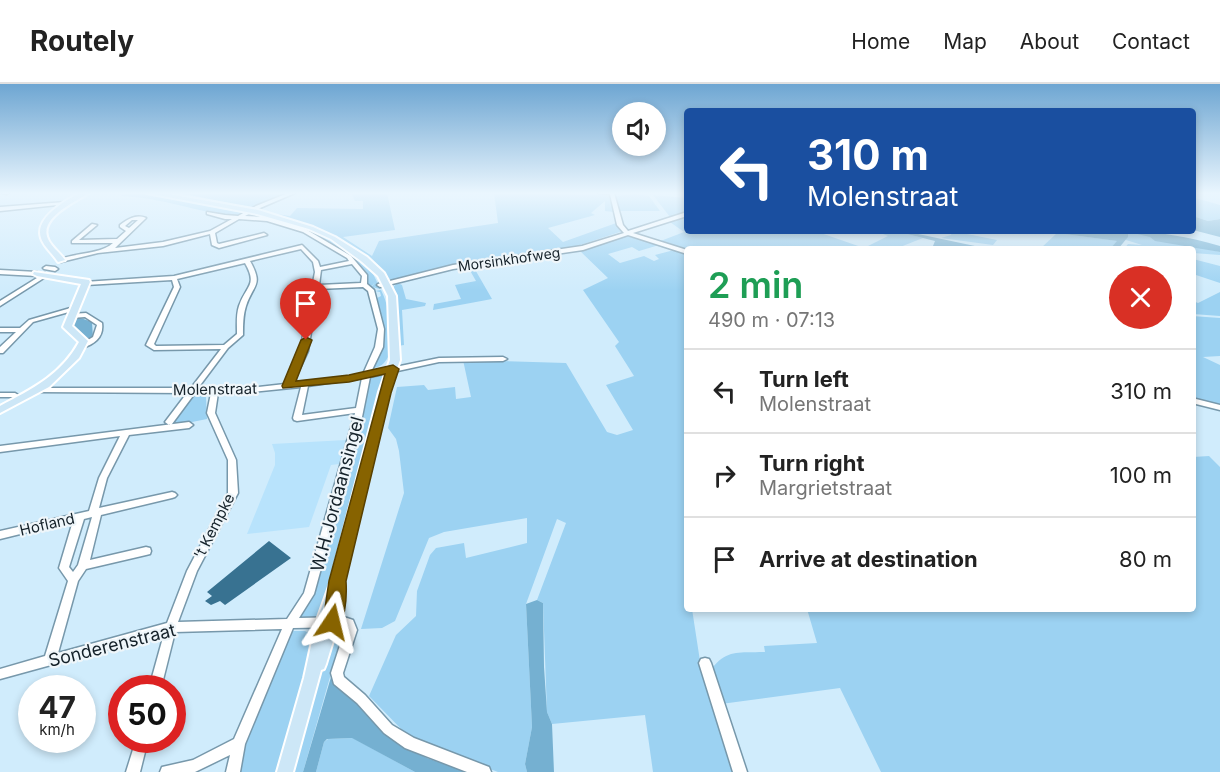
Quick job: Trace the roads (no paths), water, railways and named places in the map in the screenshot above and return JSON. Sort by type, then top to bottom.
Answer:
[{"type":"main road","points":[[38,390],[68,364],[82,346],[82,337],[67,327],[86,284],[50,269],[43,234],[46,225]]},
{"type":"main road","points":[[285,772],[327,622],[338,598],[338,581],[390,369],[394,348],[395,319],[392,302],[384,284],[364,259],[333,238],[301,225]]},
{"type":"main road","name":"Molenstraat","points":[[0,410],[38,390]]},
{"type":"street","points":[[94,225],[74,242],[119,241]]},
{"type":"street","points":[[0,304],[50,269],[75,256],[110,249],[163,244],[212,232],[224,225]]},
{"type":"street","points":[[287,225],[305,231],[352,262]]},
{"type":"street","points":[[620,225],[627,233],[684,251]]},
{"type":"street","name":"Morsinkhofweg","points":[[384,284],[453,267],[574,250],[652,225]]},
{"type":"street","points":[[110,249],[129,231]]},
{"type":"street","points":[[212,232],[214,244],[219,246],[264,235]]},
{"type":"street","points":[[86,284],[174,278],[299,247],[316,262],[318,269],[304,351],[288,386]]},
{"type":"street","points":[[169,422],[226,347],[240,335],[238,322],[245,300],[255,286],[253,273],[246,260]]},
{"type":"street","points":[[318,269],[352,262]]},
{"type":"street","name":"W.H.Jordaansingel","points":[[232,772],[239,744],[289,625],[309,594],[360,410],[367,373],[381,338],[375,300],[371,290],[364,285],[365,276],[352,262]]},
{"type":"street","points":[[0,272],[50,269]]},
{"type":"street","points":[[174,278],[177,287],[150,345],[154,348],[226,347]]},
{"type":"street","points":[[315,287],[364,285]]},
{"type":"street","points":[[0,351],[20,330],[37,319],[72,312],[86,315],[100,324],[95,341],[82,346]]},
{"type":"street","points":[[0,330],[20,330]]},
{"type":"street","name":"Molenstraat","points":[[38,390],[215,391],[349,379],[367,373],[450,359],[503,359]]},
{"type":"street","points":[[305,384],[297,418],[360,410]]},
{"type":"street","name":"'t Kempke","points":[[158,675],[171,627],[197,559],[233,493],[232,460],[211,413],[215,391]]},
{"type":"street","points":[[0,395],[15,395],[19,399]]},
{"type":"street","points":[[1196,401],[1220,408]]},
{"type":"street","points":[[0,449],[125,435],[189,425]]},
{"type":"street","points":[[50,660],[73,580],[83,566],[97,516],[93,513],[103,478],[125,435]]},
{"type":"street","name":"Hofland","points":[[0,535],[172,495]]},
{"type":"street","points":[[73,580],[64,568],[80,516]]},
{"type":"street","points":[[83,566],[146,551]]},
{"type":"street","points":[[327,622],[344,622],[351,626],[338,680],[361,699],[388,729],[410,743],[484,772]]},
{"type":"street","name":"Sonderenstraat","points":[[0,674],[171,627],[327,622]]},
{"type":"street","points":[[705,663],[740,772]]},
{"type":"street","points":[[167,772],[194,769],[239,744]]},
{"type":"street","points":[[133,772],[138,753]]}]
